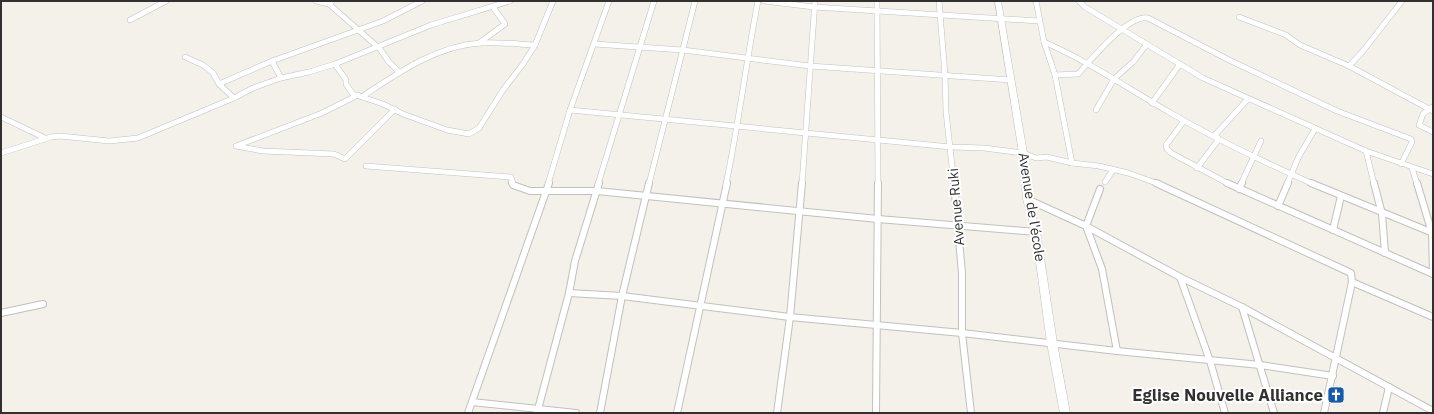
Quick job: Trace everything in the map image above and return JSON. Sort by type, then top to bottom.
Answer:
[{"type":"street","points":[[130,20],[166,1]]},
{"type":"street","points":[[316,1],[330,2],[358,30],[380,49],[389,62],[399,72]]},
{"type":"street","points":[[219,84],[272,61],[383,21],[422,1]]},
{"type":"street","points":[[1,153],[45,138],[60,136],[126,141],[156,131],[234,98],[253,88],[281,78],[309,72],[335,64],[378,48],[431,25],[510,1]]},
{"type":"street","points":[[335,64],[346,80],[346,84],[353,94],[447,130],[470,134],[480,128],[503,90],[524,64],[536,45],[553,1]]},
{"type":"street","points":[[468,413],[546,192],[570,110],[610,1]]},
{"type":"street","points":[[538,410],[569,293],[575,261],[654,1]]},
{"type":"street","points":[[600,413],[622,296],[696,1]]},
{"type":"street","points":[[677,413],[721,204],[727,184],[758,1]]},
{"type":"street","points":[[764,1],[795,5],[814,4],[940,15],[1039,21]]},
{"type":"street","points":[[876,413],[878,219],[877,1]]},
{"type":"street","name":"Avenue Ruki","points":[[939,1],[945,75],[946,112],[951,147],[962,273],[962,333],[971,413]]},
{"type":"street","name":"Avenue de l'école","points":[[998,1],[1023,153],[1027,199],[1036,232],[1052,343],[1065,413]]},
{"type":"street","points":[[1036,1],[1044,42],[1055,75],[1072,163]]},
{"type":"street","points":[[1079,1],[1085,8],[1123,29],[1203,78],[1366,151],[1400,164],[1433,174]]},
{"type":"street","points":[[1349,66],[1363,51],[1402,1]]},
{"type":"street","points":[[777,413],[790,317],[807,132],[814,4]]},
{"type":"street","points":[[479,43],[505,24],[493,7]]},
{"type":"street","points":[[1055,75],[1078,74],[1123,29],[1136,19],[1143,17],[1148,18],[1229,60],[1337,111],[1411,139],[1412,142],[1400,164]]},
{"type":"street","points":[[1240,17],[1286,35],[1300,45],[1349,66],[1432,109]]},
{"type":"street","points":[[1044,42],[1062,49],[1152,103],[1219,139],[1341,196],[1382,214],[1433,233]]},
{"type":"street","points":[[395,109],[345,158],[334,154],[263,151],[236,146],[322,113],[360,96],[399,72],[441,51],[479,43],[536,45]]},
{"type":"street","points":[[594,44],[683,50],[810,66],[1011,80]]},
{"type":"street","points":[[1096,110],[1114,79],[1133,62],[1147,44]]},
{"type":"street","points":[[185,57],[203,65],[213,73],[219,84],[234,98]]},
{"type":"street","points":[[272,61],[281,78]]},
{"type":"street","points":[[1152,103],[1180,64]]},
{"type":"street","points":[[1219,139],[1215,135],[1248,99]]},
{"type":"street","points":[[1432,109],[1423,114],[1419,125],[1433,132]]},
{"type":"street","points":[[570,110],[666,118],[951,147],[984,148],[1023,153],[1036,158],[1047,157],[1114,170],[1165,186],[1297,249],[1348,270],[1351,273],[1352,282],[1324,413]]},
{"type":"street","points":[[1,117],[45,138]]},
{"type":"street","points":[[1184,121],[1166,145],[1166,148],[1171,153],[1239,189],[1433,274],[1433,233],[1412,168]]},
{"type":"street","points":[[1278,206],[1299,156],[1316,129]]},
{"type":"street","points":[[1197,168],[1219,139]]},
{"type":"street","points":[[1239,189],[1262,141]]},
{"type":"street","points":[[1366,151],[1382,214],[1385,253]]},
{"type":"street","points":[[366,166],[511,177],[513,185],[530,191],[597,191],[878,219],[1036,232]]},
{"type":"street","points":[[1105,182],[1114,170]]},
{"type":"street","points":[[1100,189],[1086,226],[1102,269],[1117,351]]},
{"type":"street","points":[[1333,230],[1341,196]]},
{"type":"street","points":[[1027,199],[1086,226],[1180,278],[1242,307],[1433,411]]},
{"type":"street","points":[[1180,278],[1210,361],[1225,413]]},
{"type":"street","points":[[1352,282],[1433,317]]},
{"type":"street","points":[[569,293],[622,296],[790,317],[962,333],[1210,361],[1260,365],[1333,376]]},
{"type":"street","points":[[1,313],[43,304]]},
{"type":"street","points":[[1242,307],[1274,413]]},
{"type":"street","points":[[1383,413],[1389,387]]},
{"type":"street","points":[[472,402],[576,413]]},
{"type":"place","name":"Eglise Nouvelle Alliance","points":[[1336,395]]}]
